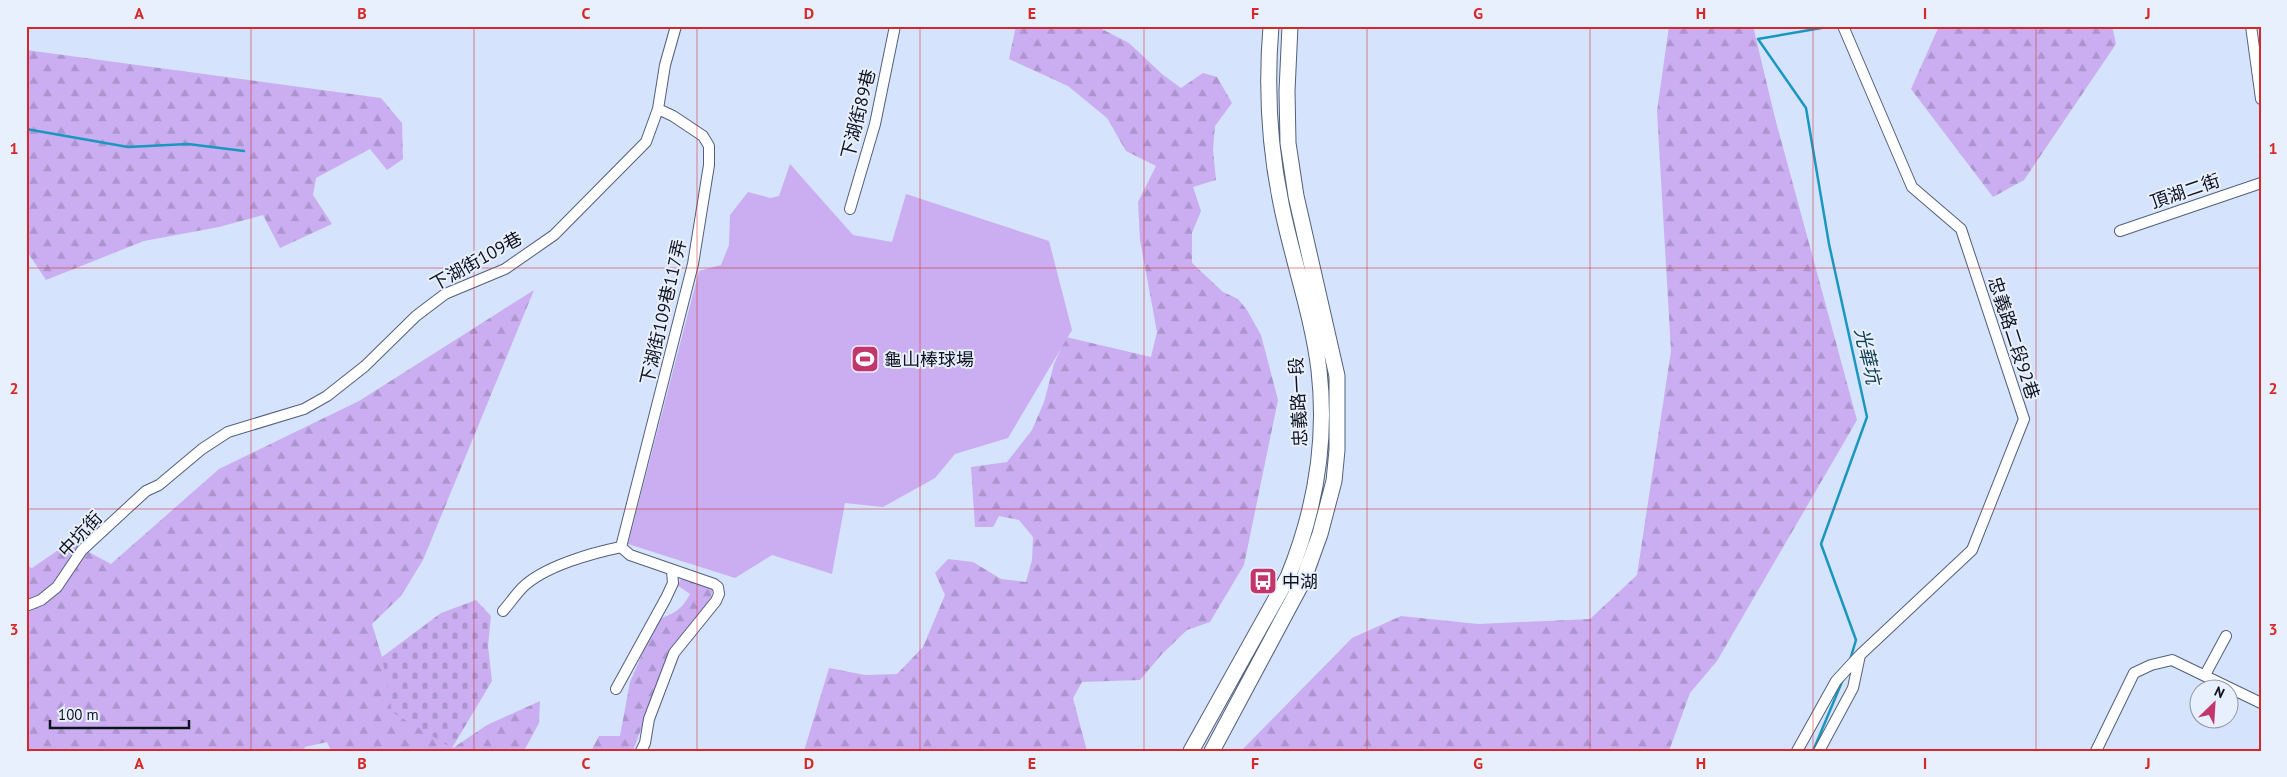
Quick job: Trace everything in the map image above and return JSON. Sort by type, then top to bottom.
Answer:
[{"type":"main road","name":"忠義路一段","points":[[1190,750],[1288,577],[1297,555],[1311,508],[1318,476],[1321,426],[1319,369],[1285,248],[1281,205],[1269,126],[1271,26]]},
{"type":"main road","name":"忠義路一段","points":[[1212,751],[1303,581],[1320,534],[1334,481],[1337,450],[1337,376],[1312,241],[1291,169],[1288,143],[1287,92],[1290,26]]},
{"type":"main road","points":[[1285,248],[1312,241]]},
{"type":"street","name":"下湖街109巷","points":[[160,485],[202,449],[228,432],[304,410],[327,396],[365,366],[416,316],[445,294],[505,269],[554,235],[646,142],[658,109],[665,65],[676,26]]},
{"type":"street","name":"下湖街89巷","points":[[850,209],[874,124],[895,26]]},
{"type":"street","name":"忠義路二段92巷","points":[[1797,751],[1836,681],[1860,655],[1972,550],[2024,419],[1961,229],[1912,187],[1843,26]]},
{"type":"street","points":[[2251,26],[2261,99]]},
{"type":"street","name":"下湖街109巷117弄","points":[[621,547],[694,264],[710,160],[708,146],[703,136],[673,116],[658,109]]},
{"type":"street","name":"頂湖二街","points":[[2120,231],[2261,183]]},
{"type":"street","name":"中坑街","points":[[26,606],[41,600],[57,587],[82,550],[146,491],[160,485]]},
{"type":"street","points":[[503,611],[524,586],[558,566],[595,553],[621,547],[630,555],[718,587],[719,594],[712,608],[674,653],[649,720],[645,743],[641,751]]},
{"type":"street","points":[[616,688],[666,598],[673,583],[672,571]]},
{"type":"street","points":[[2205,675],[2226,636]]},
{"type":"street","points":[[1819,751],[1853,688],[1860,655]]},
{"type":"street","points":[[2096,751],[2134,673],[2151,665],[2172,660],[2261,703]]},
{"type":"green space","points":[[1016,26],[1096,26],[1129,43],[1162,74],[1181,88],[1203,73],[1217,77],[1232,103],[1215,126],[1213,150],[1216,180],[1193,187],[1201,211],[1192,233],[1192,263],[1223,292],[1238,299],[1247,310],[1261,335],[1278,400],[1244,565],[1210,622],[1187,630],[1162,654],[1140,680],[1082,682],[1073,698],[1087,751],[804,751],[829,668],[865,675],[897,674],[923,647],[945,595],[935,573],[948,559],[973,562],[1001,579],[1026,582],[1032,560],[1033,537],[1019,520],[999,516],[993,527],[975,527],[971,467],[1007,462],[1032,430],[1044,402],[1054,364],[1066,337],[1151,357],[1157,332],[1140,240],[1138,202],[1156,166],[1126,151],[1107,118],[1068,86],[1009,59]]},
{"type":"green space","points":[[1669,26],[1753,26],[1775,118],[1857,420],[1717,661],[1690,693],[1669,751],[1241,751],[1352,638],[1401,616],[1478,624],[1590,619],[1637,575],[1671,351],[1657,111]]},
{"type":"green space","points":[[1939,26],[2112,26],[2116,44],[2024,180],[1993,197],[1911,89]]},
{"type":"green space","points":[[26,50],[381,98],[402,123],[403,159],[387,170],[370,149],[316,178],[313,195],[332,224],[280,248],[263,215],[219,227],[144,241],[46,280],[26,250]]},
{"type":"green space","name":"龜山棒球場","points":[[790,164],[853,235],[892,242],[906,194],[1049,241],[1072,330],[1008,438],[955,454],[935,478],[883,507],[845,503],[832,574],[772,555],[735,578],[628,544],[699,271],[721,265],[729,245],[730,215],[748,192],[770,198],[779,196]]},
{"type":"green space","points":[[534,290],[423,560],[401,596],[372,624],[382,657],[453,748],[487,725],[540,701],[539,723],[524,751],[331,751],[327,742],[305,747],[303,751],[26,751],[26,566],[32,568],[70,542],[111,564],[219,469],[359,401]]},
{"type":"green space","points":[[683,576],[713,588],[709,605],[669,653],[633,751],[591,751],[599,736],[620,736],[630,682],[657,620],[676,611],[690,594],[677,585]]},
{"type":"green space","points":[[476,600],[491,616],[488,646],[492,681],[452,748],[392,712],[382,657],[441,613]]},
{"type":"waterway","name":"光華坑","points":[[1833,26],[1758,39],[1806,108],[1829,244],[1867,417],[1821,544],[1856,640],[1850,660]]},
{"type":"waterway","points":[[26,129],[128,147],[188,144],[244,151]]},
{"type":"waterway","name":"光華坑","points":[[1813,751],[1844,677]]},
{"type":"place","name":"龜山棒球場","points":[[865,359]]},
{"type":"place","name":"中湖","points":[[1263,581]]}]
